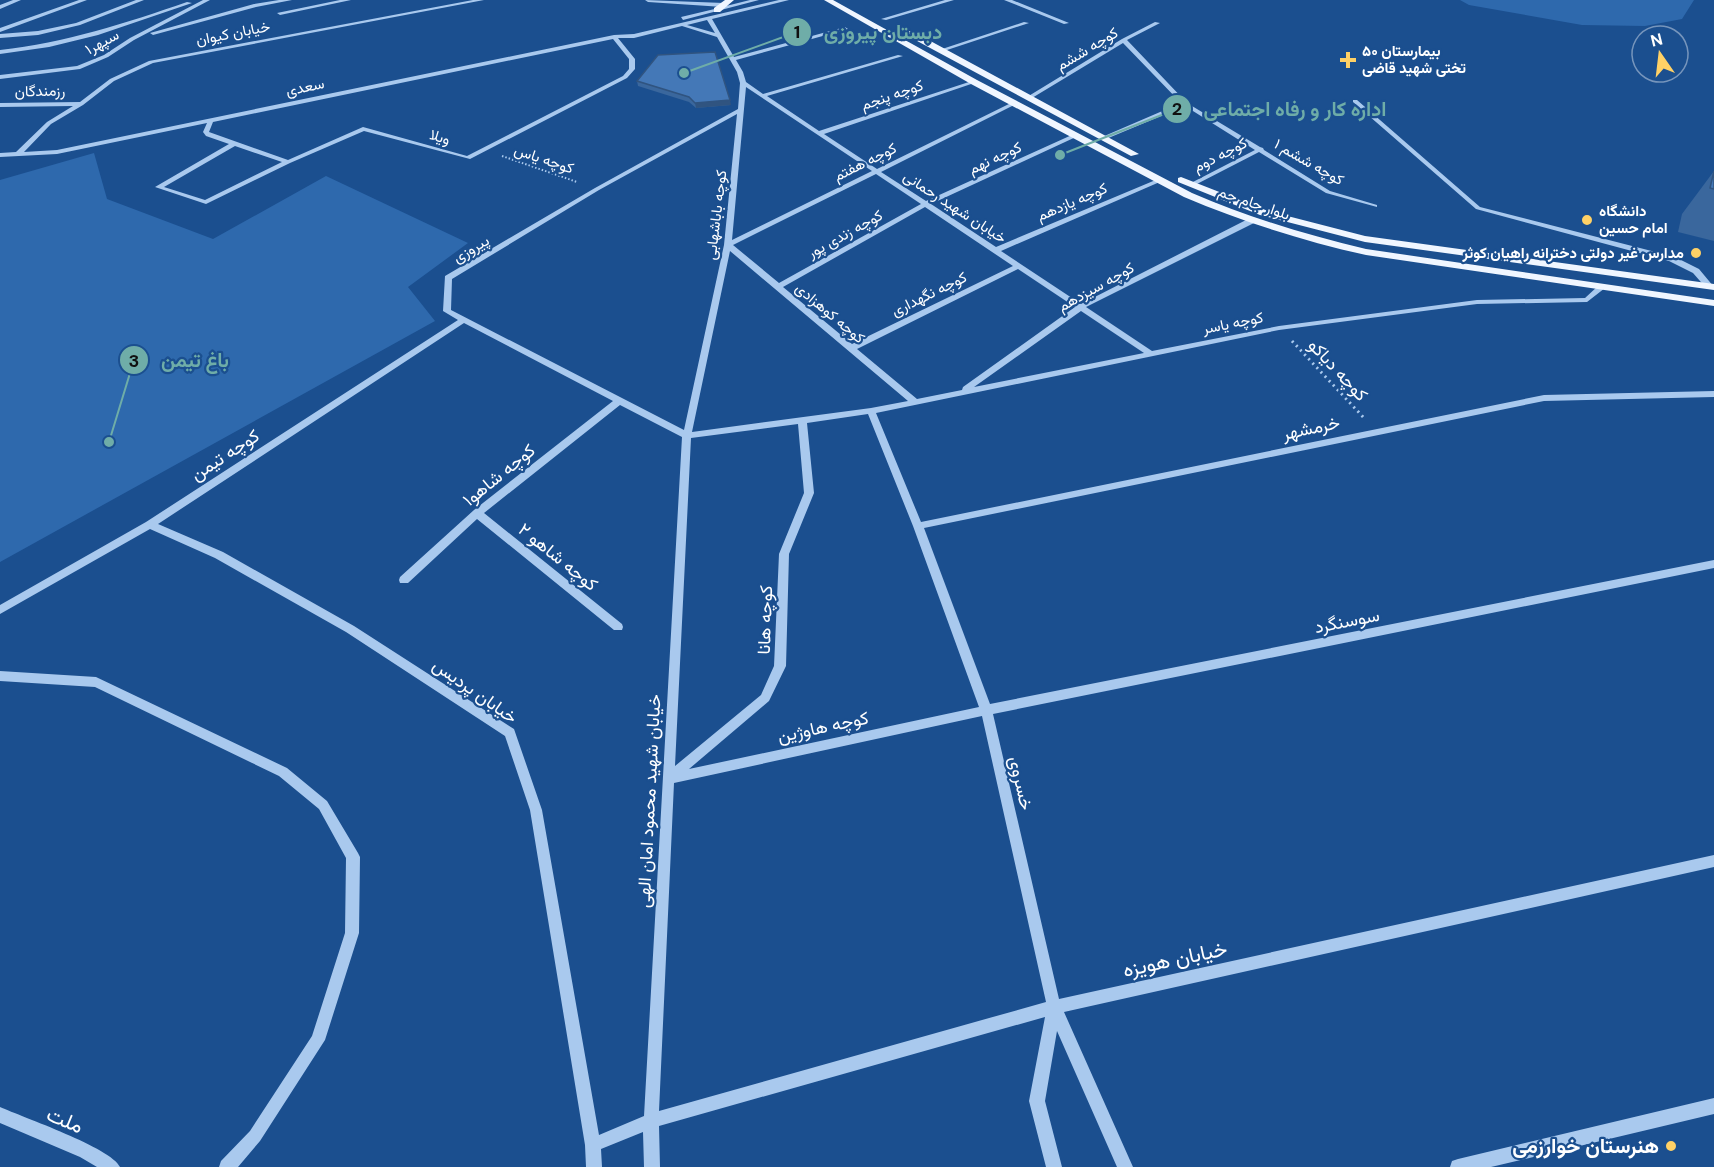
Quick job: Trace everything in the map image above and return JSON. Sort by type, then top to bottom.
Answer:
[{"type":"main road","name":"بلوار جام جم","points":[[828,0],[974,82],[1160,180],[1221,209],[1253,220],[1313,240],[1366,252],[1714,303]]},
{"type":"main road","name":"بلوار جام جم","points":[[849,0],[1191,185],[1264,213],[1365,238],[1712,287]]},
{"type":"main road","points":[[1015,103],[1030,97]]},
{"type":"street","points":[[0,7],[18,0]]},
{"type":"street","points":[[0,30],[84,0]]},
{"type":"street","points":[[0,36],[38,33],[78,24],[141,0]]},
{"type":"street","points":[[0,52],[34,49],[89,37],[198,0]]},
{"type":"street","name":"سپهر۱","points":[[0,77],[78,68],[106,56],[132,39],[207,0]]},
{"type":"street","points":[[132,39],[256,5],[289,0]]},
{"type":"street","points":[[280,13],[348,0]]},
{"type":"street","name":"خیابان کیوان","points":[[18,154],[49,123],[81,104],[112,80],[151,62],[481,0]]},
{"type":"street","points":[[648,0],[691,1],[724,5]]},
{"type":"street","name":"سعدی","points":[[614,37],[628,30],[724,5],[756,0]]},
{"type":"street","name":"سعدی","points":[[0,154],[57,152],[614,37],[634,36],[683,26],[786,0]]},
{"type":"street","points":[[894,24],[951,0]]},
{"type":"street","points":[[1007,0],[1066,23]]},
{"type":"street","name":"کوچه باباشهابی","points":[[687,436],[728,245],[742,83],[732,59],[710,20]]},
{"type":"street","points":[[942,50],[1026,23]]},
{"type":"street","name":"کوچه ششم","points":[[1030,97],[1124,40],[1157,23]]},
{"type":"street","points":[[683,26],[718,36]]},
{"type":"street","points":[[732,59],[844,29]]},
{"type":"street","name":"ویلا","points":[[233,145],[158,187],[206,202],[363,129],[461,158],[474,156],[625,77],[632,69],[632,59],[614,37]]},
{"type":"street","name":"کوچه ششم ۱","points":[[1124,40],[1185,104],[1328,192],[1375,206]]},
{"type":"street","points":[[762,96],[900,56]]},
{"type":"street","name":"کوچه پنجم","points":[[819,134],[974,82]]},
{"type":"street","name":"خیابان شهید رحمانی","points":[[742,83],[1151,354]]},
{"type":"street","points":[[1355,101],[1478,208],[1672,259],[1696,271],[1712,287]]},
{"type":"street","name":"کوچه هفتم","points":[[728,245],[1015,103]]},
{"type":"street","name":"رزمندگان","points":[[0,105],[81,104]]},
{"type":"street","points":[[1104,138],[1185,104]]},
{"type":"street","name":"پیروزی","points":[[687,436],[447,311],[448,278],[597,189],[740,110]]},
{"type":"street","points":[[211,120],[206,133],[233,145],[288,162]]},
{"type":"street","name":"کوچه نهم","points":[[926,204],[1076,135]]},
{"type":"street","name":"کوچه دوم","points":[[1191,185],[1261,149]]},
{"type":"street","name":"کوچه یازدهم","points":[[996,250],[1160,180]]},
{"type":"street","name":"کوچه زندی پور","points":[[778,287],[926,204]]},
{"type":"street","name":"کوچه سیزدهم","points":[[961,393],[1081,307],[1253,220]]},
{"type":"street","name":"کوچه کوهزادی","points":[[728,245],[915,402]]},
{"type":"street","name":"کوچه نگهداری","points":[[850,348],[1019,266]]},
{"type":"street","name":"کوچه یاسر","points":[[687,436],[871,411],[1279,328],[1477,302],[1587,300],[1600,288]]},
{"type":"street","name":"کوچه تیمن","points":[[0,610],[150,525],[464,320]]},
{"type":"street","name":"خرمشهر","points":[[918,526],[1544,398],[1714,394]]},
{"type":"street","name":"کوچه شاهو۱","points":[[404,580],[477,513],[619,401]]},
{"type":"street","name":"خسروی","points":[[871,411],[918,526],[986,710],[1054,1007],[1125,1167]]},
{"type":"street","name":"کوچه هانا","points":[[669,779],[765,698],[780,666],[784,554],[809,493],[802,420]]},
{"type":"street","name":"خیابان شهید محمود امان الهی","points":[[652,1167],[651,1121],[687,436]]},
{"type":"street","name":"کوچه شاهو ۲","points":[[477,513],[618,627]]},
{"type":"street","name":"خیابان پردیس","points":[[150,525],[219,555],[350,629],[510,733],[536,810],[593,1145],[594,1167]]},
{"type":"street","name":"سوسنگرد","points":[[986,710],[1714,564]]},
{"type":"street","points":[[0,676],[96,682],[283,772],[323,805],[353,856],[352,933],[318,1040],[255,1136],[226,1167]]},
{"type":"street","name":"کوچه هاوژین","points":[[669,779],[986,710]]},
{"type":"street","name":"خیابان هویزه","points":[[593,1145],[651,1121],[1054,1007],[1714,861]]},
{"type":"street","points":[[1054,1007],[1036,1101],[1054,1167]]},
{"type":"street","points":[[1458,1167],[1714,1106]]},
{"type":"street","name":"ملت","points":[[0,1115],[86,1151],[112,1167]]},
{"type":"path","name":"کوچه یاس","points":[[484,150],[597,189]]},
{"type":"path","name":"کوچه دیاکو","points":[[1279,328],[1377,431]]},
{"type":"shaded area","points":[[1460,0],[1694,0],[1682,19],[1630,26],[1582,25],[1469,5]]},
{"type":"shaded area","points":[[94,153],[107,199],[213,239],[326,176],[468,243],[408,287],[435,321],[0,562],[0,180]]},
{"type":"building","points":[[715,52],[730,100],[695,103],[689,97],[637,81],[658,55]]},
{"type":"building","points":[[1714,171],[1714,189],[1710,188]]},
{"type":"place","name":"بیمارستان ۵۰ تختی شهید قاضی","points":[[1348,60]]},
{"type":"place","name":"دبستان پیروزی","points":[[684,73]]},
{"type":"place","name":"اداره کار و رفاه اجتماعی","points":[[1060,155]]},
{"type":"place","name":"دانشگاه امام حسین","points":[[1587,220]]},
{"type":"place","name":"مدارس غیر دولتی دخترانه راهیان کوثر","points":[[1696,253]]},
{"type":"place","name":"باغ تیمن","points":[[109,442]]},
{"type":"place","name":"هنرستان خوارزمی","points":[[1671,1146]]}]
